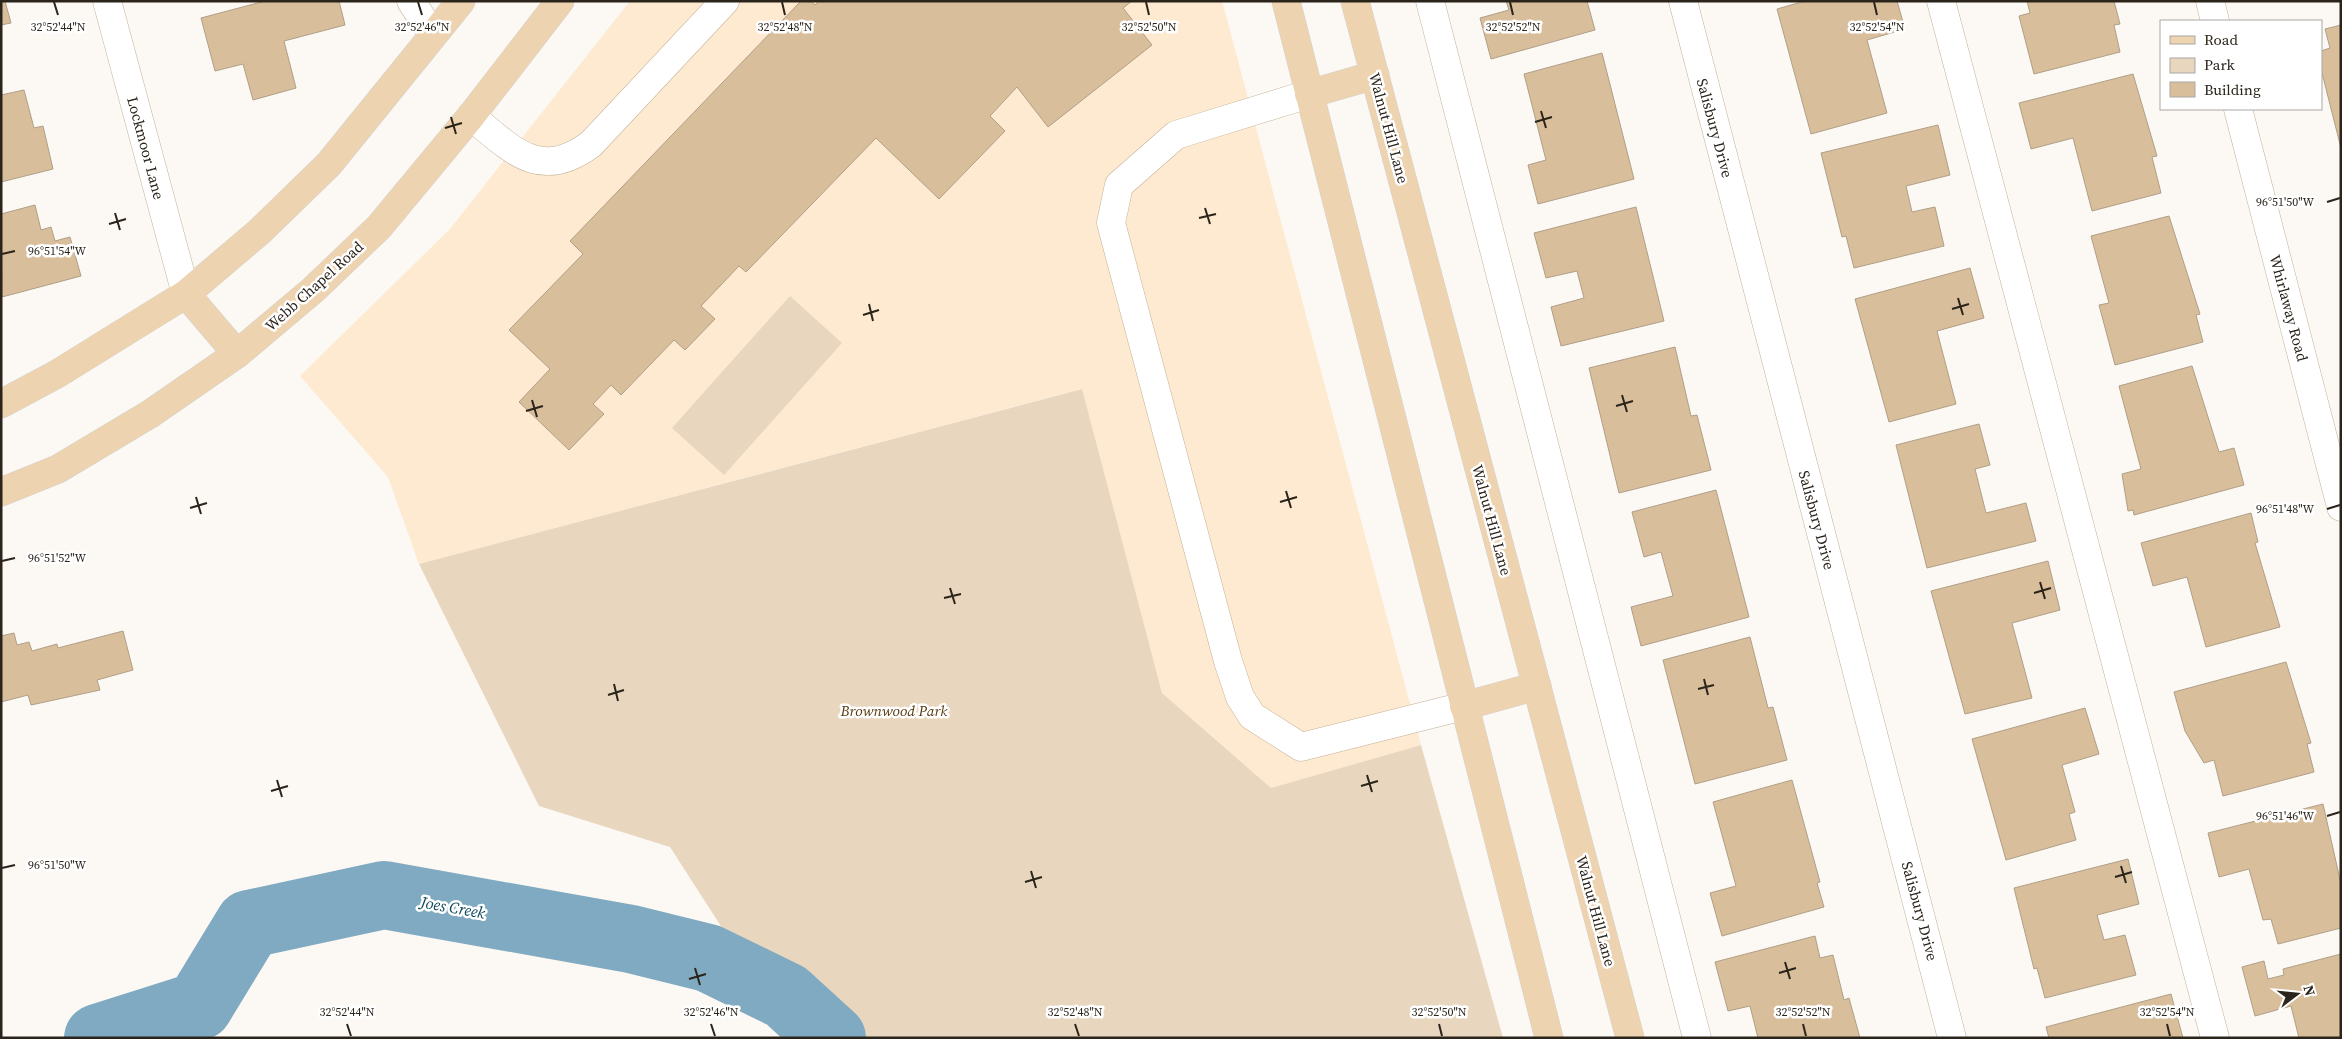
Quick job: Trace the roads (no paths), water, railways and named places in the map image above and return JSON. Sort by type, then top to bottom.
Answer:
[{"type":"main road","points":[[1,404],[57,374],[186,294],[259,232],[329,164],[461,1]]},
{"type":"main road","name":"Webb Chapel Road","points":[[1,492],[58,469],[150,414],[237,354],[313,290],[379,227],[471,116],[560,1]]},
{"type":"main road","points":[[1286,1],[1549,1038]]},
{"type":"main road","name":"Walnut Hill Lane","points":[[1355,1],[1630,1038]]},
{"type":"main road","points":[[1309,94],[1375,75]]},
{"type":"main road","points":[[186,294],[237,354]]},
{"type":"main road","points":[[1464,706],[1537,686]]},
{"type":"street","name":"Lockmoor Lane","points":[[106,1],[186,294]]},
{"type":"street","points":[[411,1],[433,36]]},
{"type":"street","points":[[471,116],[519,154],[537,161],[557,161],[576,155],[591,144],[725,1]]},
{"type":"street","points":[[1430,1],[1697,1038]]},
{"type":"street","name":"Salisbury Drive","points":[[1682,1],[1952,1038]]},
{"type":"street","points":[[1941,1],[2215,1038]]},
{"type":"street","points":[[2210,1],[2215,20]]},
{"type":"street","points":[[1309,94],[1176,135],[1119,184],[1111,223],[1228,661],[1240,696],[1252,716],[1302,747],[1464,706]]},
{"type":"street","name":"Whirlaway Road","points":[[2238,110],[2341,507]]},
{"type":"waterway","name":"Joes Creek","points":[[98,1038],[199,1006],[249,924],[384,895],[631,939],[708,958],[786,996],[832,1038]]},
{"type":"park label","name":"Brownwood Park","points":[[894,710]]}]
